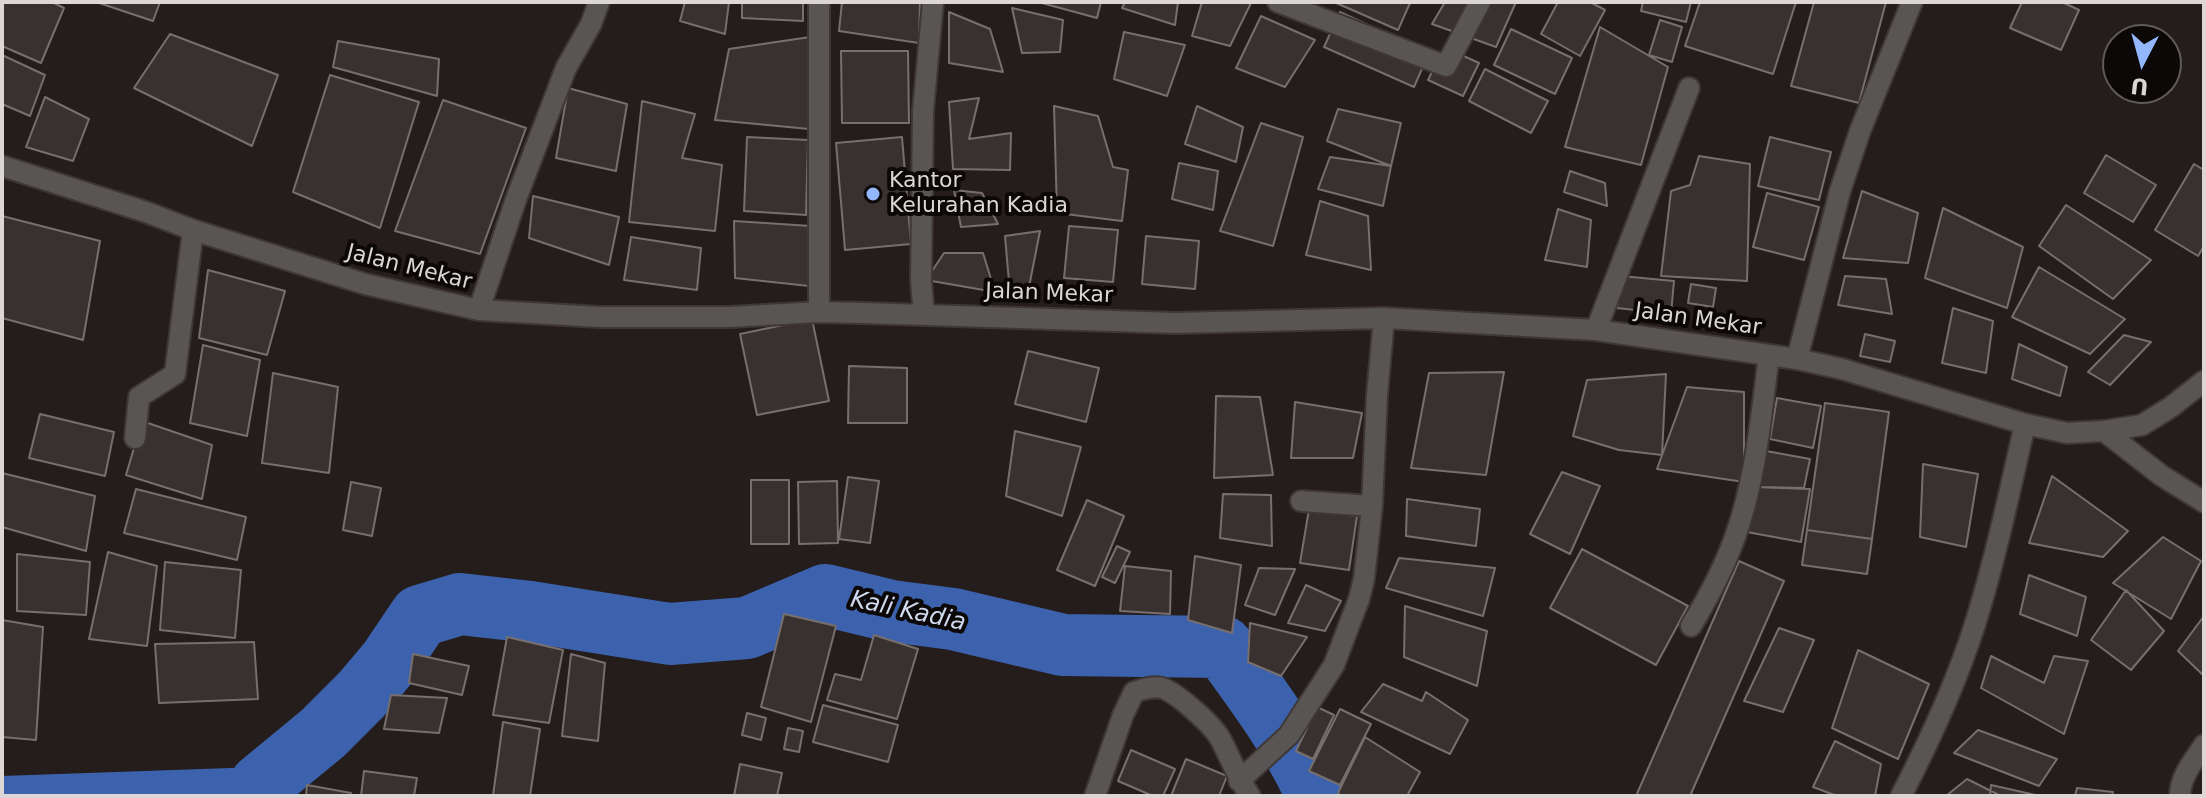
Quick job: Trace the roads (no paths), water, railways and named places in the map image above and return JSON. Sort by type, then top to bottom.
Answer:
[{"type":"street","points":[[479,310],[516,199],[566,68],[591,24],[599,2]]},
{"type":"street","points":[[819,2],[819,312]]},
{"type":"street","points":[[924,314],[921,281],[923,111],[933,2]]},
{"type":"street","points":[[1278,2],[1446,66],[1480,2]]},
{"type":"street","points":[[1797,359],[1840,191],[1860,131],[1912,2]]},
{"type":"street","points":[[1596,330],[1689,88]]},
{"type":"street","name":"Jalan Mekar","points":[[2,166],[365,284],[479,310],[600,317],[729,317],[819,312],[1175,323],[1384,318],[1596,330],[1797,359],[1842,369],[2025,424],[2067,433],[2142,425],[2204,381]]},
{"type":"street","points":[[135,438],[139,397],[175,374],[193,230]]},
{"type":"street","points":[[1095,796],[1134,692],[1164,689],[1197,713],[1219,737],[1246,783],[1289,735],[1334,665],[1364,579],[1384,318]]},
{"type":"street","points":[[1691,626],[1727,557],[1743,512],[1754,463],[1769,355]]},
{"type":"street","points":[[1901,796],[1932,736],[1975,623],[2025,424]]},
{"type":"street","points":[[2104,431],[2162,476],[2204,502]]},
{"type":"street","points":[[1301,501],[1372,506]]},
{"type":"street","points":[[2180,796],[2180,786],[2204,745]]},
{"type":"waterway","name":"Kali Kadia","points":[[260,785],[323,733],[362,694],[389,662],[420,616],[460,604],[670,634],[747,628],[825,595],[891,611],[953,619],[1063,645],[1223,647],[1286,738],[1317,796]]},
{"type":"waterway","points":[[2,794],[260,785]]},
{"type":"place","name":"Kantor Kelurahan Kadia","points":[[873,194]]}]
